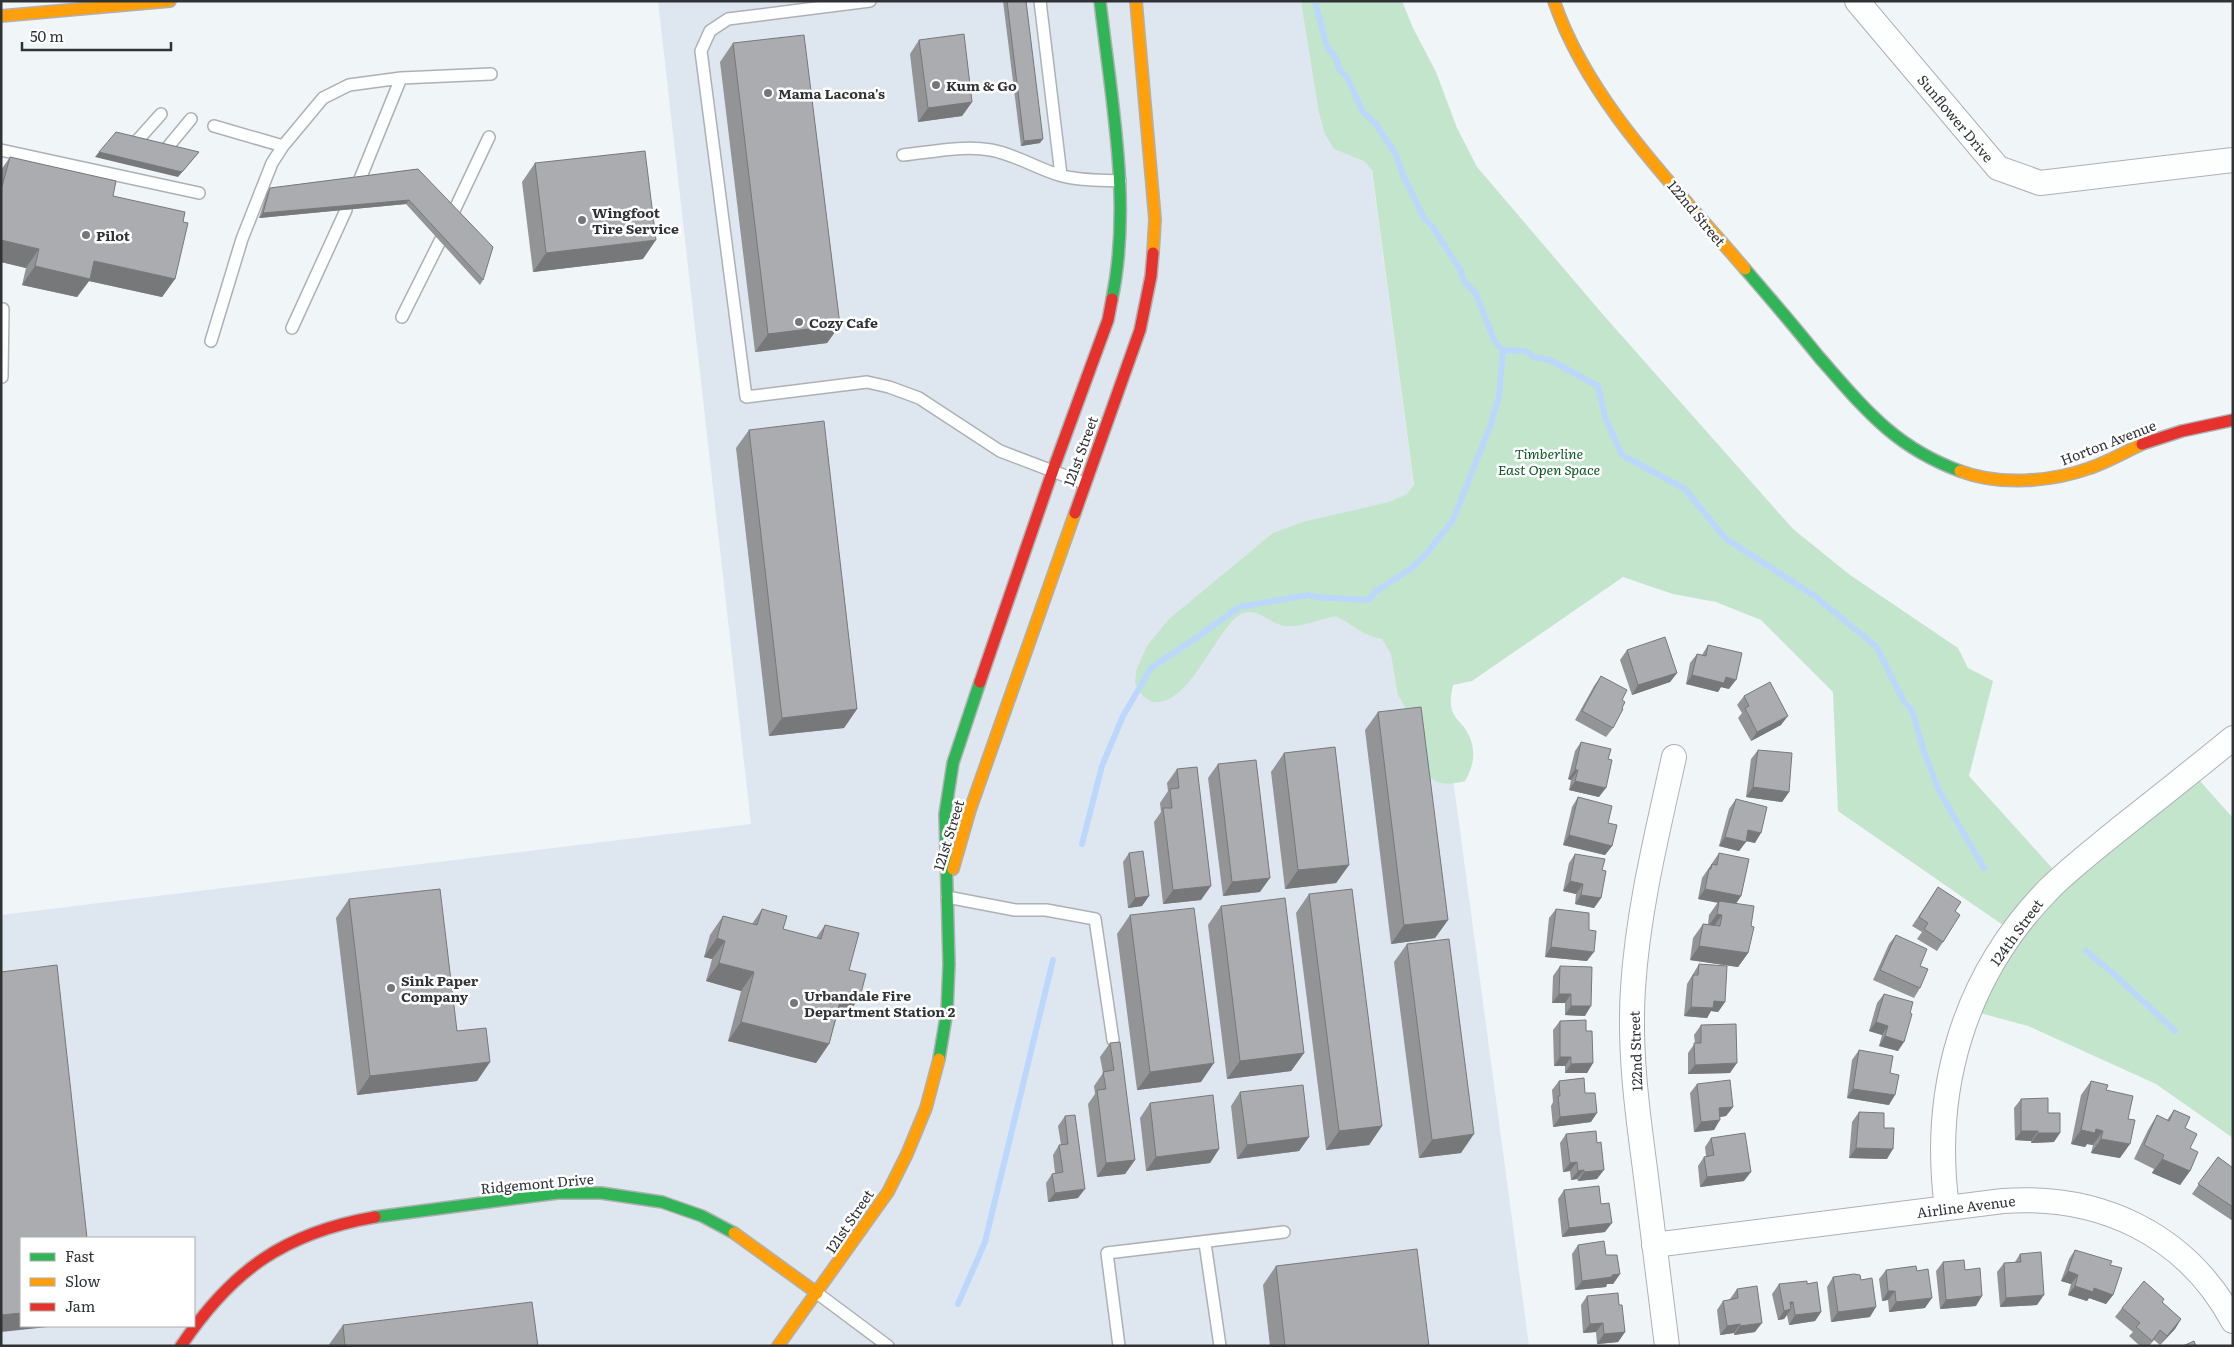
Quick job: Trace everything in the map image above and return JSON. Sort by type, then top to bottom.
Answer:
[{"type":"street","points":[[1,16],[170,1]]},
{"type":"street","name":"121st Street","points":[[778,1346],[888,1192],[908,1154],[926,1108],[939,1061],[947,1011],[949,964],[945,814],[953,763],[1053,470],[1108,320],[1118,272],[1122,219],[1120,181],[1100,1]]},
{"type":"street","name":"121st Street","points":[[946,896],[970,810],[1084,483],[1140,330],[1151,276],[1155,219],[1136,1]]},
{"type":"street","name":"122nd Street","points":[[1554,1],[1573,47],[1592,82],[1629,133],[1864,409]]},
{"type":"street","name":"Sunflower Drive","points":[[1857,1],[1998,168],[2040,183],[2233,160]]},
{"type":"street","name":"Horton Avenue","points":[[1864,409],[1906,447],[1934,462],[1962,472],[1991,479],[2022,481],[2052,478],[2084,470],[2151,440],[2195,426],[2233,420]]},
{"type":"street","name":"124th Street","points":[[1947,1208],[1942,1157],[1944,1112],[1951,1065],[1962,1027],[1978,989],[1997,955],[2023,918],[2050,888],[2233,738]]},
{"type":"street","name":"122nd Street","points":[[1667,1346],[1637,1108],[1633,1050],[1633,990],[1638,931],[1674,758]]},
{"type":"street","name":"Ridgemont Drive","points":[[195,1325],[241,1273],[282,1247],[316,1231],[350,1220],[382,1214],[586,1191],[623,1193],[690,1210],[722,1225],[817,1292]]},
{"type":"street","name":"Airline Avenue","points":[[1654,1245],[2024,1199],[2058,1200],[2096,1208],[2127,1220],[2157,1236],[2182,1256],[2204,1278],[2233,1321]]},
{"type":"street","name":"Ridgemont Drive","points":[[181,1346],[193,1327]]},
{"type":"lane","points":[[870,1],[728,19],[710,31],[701,51],[746,397],[867,382],[889,387],[920,398],[1000,451],[1084,483]]},
{"type":"lane","points":[[1040,1],[1061,175]]},
{"type":"lane","points":[[211,341],[242,239],[272,162],[283,146],[324,98],[349,84],[400,78],[491,74]]},
{"type":"lane","points":[[360,179],[400,78]]},
{"type":"lane","points":[[136,142],[161,114]]},
{"type":"lane","points":[[167,148],[191,119]]},
{"type":"lane","points":[[214,126],[283,146]]},
{"type":"lane","points":[[453,213],[489,137]]},
{"type":"lane","points":[[903,155],[962,149],[989,149],[1061,175],[1087,180],[1120,181]]},
{"type":"lane","points":[[1,150],[199,193]]},
{"type":"lane","points":[[108,174],[118,162]]},
{"type":"lane","points":[[140,180],[150,169]]},
{"type":"lane","points":[[292,328],[346,210]]},
{"type":"lane","points":[[402,317],[440,241]]},
{"type":"lane","points":[[2,377],[3,309]]},
{"type":"lane","points":[[946,896],[1015,910],[1046,910],[1095,919],[1113,1040]]},
{"type":"lane","points":[[1119,1346],[1107,1253],[1205,1243],[1284,1232]]},
{"type":"lane","points":[[1205,1243],[1220,1346]]},
{"type":"lane","points":[[817,1292],[888,1346]]},
{"type":"shaded area","points":[[658,1],[1349,1],[1529,1346],[1,1346],[1,915],[751,824]]},
{"type":"green space","name":"Timberline East Open Space","points":[[1301,1],[1402,1],[1413,28],[1436,72],[1457,128],[1477,167],[1606,318],[1793,529],[1850,575],[1958,648],[1968,668],[1993,681],[1969,776],[2061,878],[2191,771],[2233,818],[2233,1138],[2156,1084],[2028,1026],[1969,1010],[2013,932],[1838,811],[1833,692],[1761,620],[1716,602],[1673,594],[1623,577],[1472,681],[1453,685],[1451,706],[1454,716],[1466,729],[1470,738],[1473,757],[1471,769],[1465,781],[1451,784],[1440,783],[1418,771],[1407,710],[1398,695],[1391,654],[1382,639],[1363,633],[1336,616],[1303,625],[1284,626],[1256,613],[1244,613],[1229,625],[1200,668],[1178,693],[1165,701],[1152,702],[1142,695],[1135,683],[1136,671],[1147,646],[1169,619],[1273,533],[1303,522],[1389,502],[1407,494],[1414,485],[1372,170],[1364,161],[1334,149],[1325,134],[1319,113]]},
{"type":"building","points":[[1007,1],[1026,1],[1043,139],[1024,141]]},
{"type":"building","name":"Kum & Go","points":[[964,34],[972,102],[928,108],[919,40]]},
{"type":"building","points":[[804,35],[840,325],[768,334],[733,43]]},
{"type":"building","points":[[116,132],[199,152],[182,172],[99,152]]},
{"type":"building","name":"Wingfoot Tire Service","points":[[645,151],[656,240],[546,253],[535,163]]},
{"type":"building","name":"Pilot","points":[[10,157],[116,181],[113,196],[185,212],[183,222],[188,223],[175,279],[94,261],[90,279],[35,266],[39,249],[1,240],[1,190]]},
{"type":"building","points":[[418,169],[493,247],[483,280],[409,200],[263,213],[270,188]]},
{"type":"building","points":[[824,421],[857,709],[782,718],[749,430]]},
{"type":"building","points":[[1665,637],[1677,673],[1638,685],[1627,650]]},
{"type":"building","points":[[1708,645],[1742,653],[1736,680],[1726,677],[1724,683],[1692,675],[1697,654],[1706,656]]},
{"type":"building","points":[[1601,676],[1627,690],[1622,700],[1625,702],[1623,709],[1613,728],[1582,711]]},
{"type":"building","points":[[1770,682],[1788,716],[1757,732],[1745,708],[1749,706],[1744,696]]},
{"type":"building","points":[[1421,707],[1448,920],[1404,925],[1378,712]]},
{"type":"building","points":[[1581,742],[1611,749],[1608,759],[1612,760],[1606,788],[1575,781],[1578,770],[1575,770]]},
{"type":"building","points":[[1335,747],[1349,865],[1298,870],[1284,753]]},
{"type":"building","points":[[1758,750],[1792,753],[1789,792],[1753,787]]},
{"type":"building","points":[[1256,760],[1270,878],[1232,882],[1218,764]]},
{"type":"building","points":[[1197,767],[1211,886],[1173,890],[1163,808],[1172,808],[1170,789],[1179,788],[1177,769]]},
{"type":"building","points":[[1578,797],[1612,806],[1608,823],[1617,825],[1612,846],[1569,835]]},
{"type":"building","points":[[1736,799],[1767,807],[1761,833],[1748,830],[1746,842],[1725,837]]},
{"type":"building","points":[[1143,851],[1149,896],[1135,898],[1129,853]]},
{"type":"building","points":[[1719,853],[1749,859],[1741,896],[1705,889],[1709,869],[1711,869],[1712,864],[1717,865]]},
{"type":"building","points":[[1575,854],[1605,859],[1602,870],[1606,871],[1601,898],[1581,895],[1583,884],[1570,881]]},
{"type":"building","points":[[1938,887],[1961,902],[1955,911],[1960,915],[1943,942],[1924,929],[1928,923],[1919,917]]},
{"type":"building","name":"Sink Paper Company","points":[[440,889],[457,1031],[486,1028],[490,1062],[370,1076],[349,899]]},
{"type":"building","points":[[1352,889],[1382,1126],[1339,1131],[1309,894]]},
{"type":"building","points":[[1285,898],[1304,1053],[1240,1061],[1221,906]]},
{"type":"building","points":[[1719,901],[1754,906],[1751,926],[1754,927],[1748,953],[1699,946],[1703,924],[1720,926],[1722,915],[1717,914]]},
{"type":"building","points":[[1194,908],[1214,1063],[1150,1072],[1130,915]]},
{"type":"building","name":"Urbandale Fire Department Station 2","points":[[762,909],[787,916],[783,929],[821,939],[825,925],[859,933],[849,970],[866,974],[860,997],[842,994],[829,1044],[741,1022],[754,972],[719,963],[725,941],[717,938],[723,916],[757,925]]},
{"type":"building","points":[[1556,909],[1589,913],[1589,930],[1596,931],[1594,952],[1551,947]]},
{"type":"building","points":[[1896,935],[1927,949],[1920,966],[1928,969],[1920,988],[1880,970]]},
{"type":"building","points":[[1449,939],[1474,1134],[1432,1140],[1407,944]]},
{"type":"building","points":[[1699,964],[1727,966],[1725,1002],[1714,1001],[1713,1008],[1691,1007],[1693,975],[1698,975]]},
{"type":"building","points":[[57,965],[87,1237],[20,1237],[20,1313],[1,1315],[1,972]]},
{"type":"building","points":[[1560,966],[1592,967],[1591,1006],[1571,1006],[1571,994],[1559,994]]},
{"type":"building","points":[[1884,994],[1913,1002],[1910,1013],[1912,1014],[1904,1042],[1885,1036],[1888,1026],[1876,1022]]},
{"type":"building","points":[[1586,1020],[1586,1031],[1592,1031],[1593,1063],[1571,1064],[1571,1057],[1560,1057],[1560,1021]]},
{"type":"building","points":[[1736,1024],[1737,1063],[1695,1065],[1694,1043],[1701,1043],[1701,1025]]},
{"type":"building","points":[[1120,1042],[1135,1160],[1106,1163],[1097,1090],[1106,1089],[1103,1072],[1114,1070],[1110,1043]]},
{"type":"building","points":[[1859,1050],[1893,1056],[1890,1073],[1899,1075],[1895,1095],[1853,1089]]},
{"type":"building","points":[[1584,1078],[1585,1093],[1595,1093],[1597,1113],[1560,1117],[1559,1081]]},
{"type":"building","points":[[1730,1080],[1733,1107],[1719,1108],[1720,1120],[1701,1122],[1697,1084]]},
{"type":"building","points":[[2091,1081],[2108,1085],[2106,1090],[2133,1096],[2128,1119],[2135,1120],[2130,1144],[2101,1139],[2103,1131],[2096,1129],[2095,1133],[2081,1130]]},
{"type":"building","points":[[1303,1085],[1309,1137],[1247,1145],[1240,1092]]},
{"type":"building","points":[[1213,1095],[1219,1149],[1156,1157],[1150,1103]]},
{"type":"building","points":[[2048,1098],[2048,1113],[2060,1113],[2060,1133],[2021,1131],[2021,1099]]},
{"type":"building","points":[[2174,1110],[2190,1117],[2185,1128],[2197,1134],[2190,1148],[2198,1152],[2190,1171],[2162,1159],[2164,1155],[2144,1145],[2157,1115],[2169,1121]]},
{"type":"building","points":[[1859,1112],[1884,1113],[1884,1128],[1894,1128],[1893,1149],[1856,1148]]},
{"type":"building","points":[[1075,1115],[1085,1189],[1055,1193],[1052,1174],[1063,1172],[1059,1145],[1068,1144],[1065,1116]]},
{"type":"building","points":[[1596,1131],[1597,1143],[1601,1142],[1604,1170],[1578,1171],[1577,1162],[1570,1163],[1566,1134]]},
{"type":"building","points":[[1745,1133],[1751,1172],[1707,1177],[1704,1157],[1714,1155],[1711,1138]]},
{"type":"building","points":[[2218,1157],[2233,1168],[2233,1207],[2198,1184]]},
{"type":"building","points":[[1599,1186],[1601,1204],[1609,1203],[1612,1223],[1569,1228],[1564,1190]]},
{"type":"building","points":[[1604,1241],[1606,1255],[1617,1255],[1620,1274],[1612,1275],[1612,1277],[1582,1281],[1578,1245]]},
{"type":"building","points":[[1417,1249],[1429,1346],[1285,1346],[1276,1266]]},
{"type":"building","points":[[2075,1250],[2112,1261],[2110,1265],[2122,1268],[2113,1295],[2094,1288],[2093,1292],[2075,1286],[2078,1275],[2068,1271]]},
{"type":"building","points":[[2041,1252],[2044,1295],[2006,1298],[2004,1263],[2021,1262],[2020,1254]]},
{"type":"building","points":[[1964,1260],[1965,1270],[1980,1268],[1982,1296],[1946,1300],[1943,1262]]},
{"type":"building","points":[[1916,1266],[1917,1271],[1928,1269],[1932,1298],[1896,1302],[1895,1291],[1888,1291],[1886,1270]]},
{"type":"building","points":[[1860,1275],[1861,1280],[1872,1278],[1876,1307],[1838,1312],[1833,1277]]},
{"type":"building","points":[[1807,1281],[1807,1284],[1817,1282],[1821,1312],[1795,1315],[1793,1302],[1790,1302],[1791,1309],[1784,1311],[1779,1284]]},
{"type":"building","points":[[2144,1281],[2164,1299],[2162,1302],[2181,1319],[2167,1336],[2160,1330],[2152,1341],[2136,1327],[2140,1323],[2122,1308]]},
{"type":"building","points":[[1757,1286],[1762,1323],[1727,1326],[1723,1301],[1738,1298],[1737,1289]]},
{"type":"building","points":[[1618,1293],[1619,1305],[1622,1305],[1625,1332],[1604,1334],[1603,1323],[1590,1324],[1587,1296]]},
{"type":"building","points":[[532,1302],[538,1346],[345,1346],[343,1325]]},
{"type":"building","points":[[2194,1341],[2196,1346],[2183,1346]]},
{"type":"waterway","points":[[1315,1],[1327,47],[1336,58],[1339,69],[1347,77],[1363,112],[1376,124],[1396,155],[1403,175],[1424,218],[1432,226],[1461,271],[1464,282],[1475,292],[1495,342],[1503,350],[1526,351],[1533,357],[1550,360],[1598,386],[1605,417],[1622,455],[1685,489],[1725,538],[1813,595],[1876,646],[1904,702],[1912,710],[1923,749],[1939,791],[1984,868]]},
{"type":"waterway","points":[[1082,844],[1102,766],[1123,716],[1151,668],[1239,607],[1308,595],[1369,600],[1375,592],[1413,567],[1427,553],[1453,520],[1491,424],[1499,396],[1503,350]]},
{"type":"waterway","points":[[2086,951],[2114,974],[2175,1031]]},
{"type":"waterway","points":[[958,1304],[985,1242],[1053,960]]},
{"type":"traffic: fast","points":[[1100,1],[1118,150],[1120,188],[1118,263],[1112,299]]},
{"type":"traffic: fast","points":[[1745,269],[1835,376],[1866,409],[1898,438],[1916,450],[1960,471]]},
{"type":"traffic: fast","points":[[939,1059],[947,1011],[949,964],[945,814],[953,763],[980,682]]},
{"type":"traffic: fast","points":[[375,1217],[558,1193],[601,1193],[662,1202],[702,1216],[734,1233]]},
{"type":"traffic: slow","points":[[1,16],[170,1]]},
{"type":"traffic: slow","points":[[1136,1],[1155,219],[1153,253]]},
{"type":"traffic: slow","points":[[1554,1],[1569,38],[1611,109],[1664,176],[1745,269]]},
{"type":"traffic: slow","points":[[1960,471],[1991,479],[2042,479],[2075,473],[2090,468],[2142,444]]},
{"type":"traffic: slow","points":[[953,869],[970,810],[1075,513]]},
{"type":"traffic: slow","points":[[778,1346],[888,1192],[907,1154],[926,1108],[939,1059]]},
{"type":"traffic: slow","points":[[734,1233],[817,1293]]},
{"type":"traffic: jam","points":[[1075,513],[1140,330],[1151,276],[1153,253]]},
{"type":"traffic: jam","points":[[980,682],[1053,470],[1108,320],[1112,299]]},
{"type":"traffic: jam","points":[[2142,444],[2182,431],[2233,420]]},
{"type":"traffic: jam","points":[[195,1326],[220,1296],[263,1259],[313,1233],[375,1217]]},
{"type":"traffic: jam","points":[[181,1346],[194,1327]]},
{"type":"place","name":"Kum & Go","points":[[936,85]]},
{"type":"place","name":"Mama Lacona's","points":[[768,93]]},
{"type":"place","name":"Wingfoot Tire Service","points":[[582,220]]},
{"type":"place","name":"Pilot","points":[[86,235]]},
{"type":"place","name":"Cozy Cafe","points":[[799,322]]},
{"type":"place","name":"Sink Paper Company","points":[[391,988]]},
{"type":"place","name":"Urbandale Fire Department Station 2","points":[[794,1003]]}]
